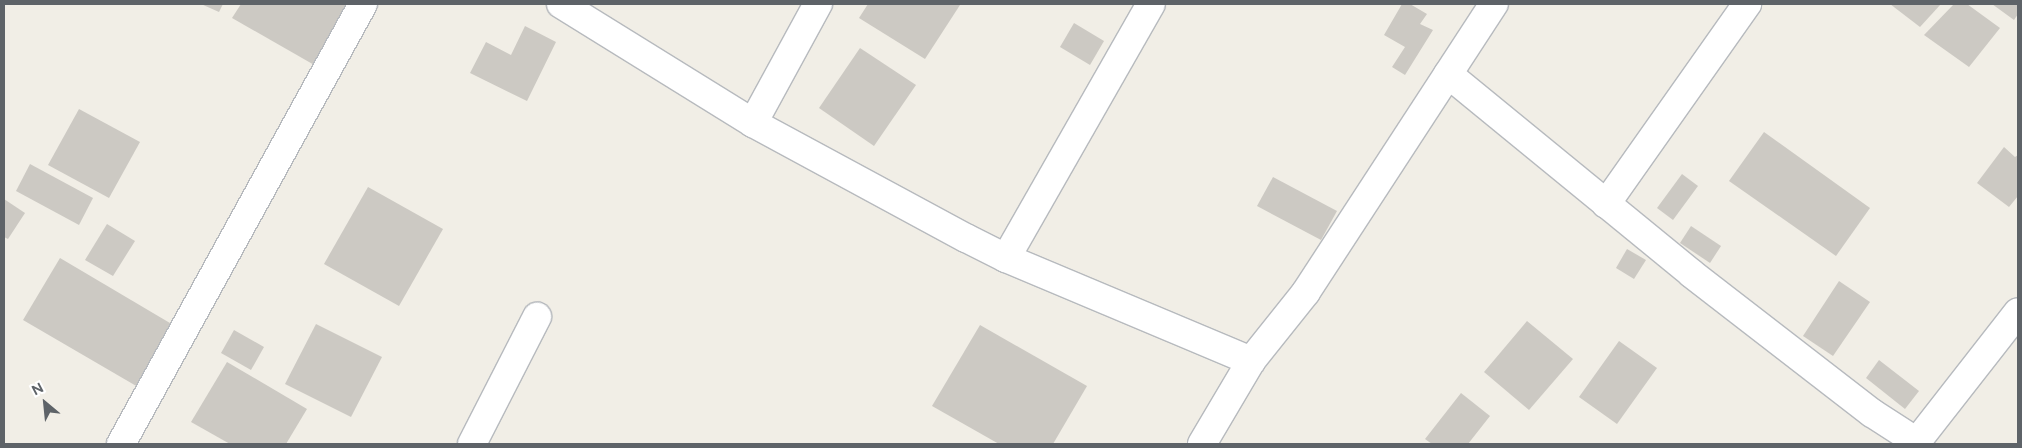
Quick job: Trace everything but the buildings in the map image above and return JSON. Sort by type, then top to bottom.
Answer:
[{"type":"street","points":[[121,444],[363,4]]},
{"type":"street","points":[[561,4],[753,123],[1006,258],[1251,361]]},
{"type":"street","points":[[753,123],[818,4]]},
{"type":"street","points":[[1006,258],[1151,4]]},
{"type":"street","points":[[1202,444],[1251,361],[1306,292],[1494,4]]},
{"type":"street","points":[[1606,204],[1747,4]]},
{"type":"street","points":[[1448,74],[1606,204],[1864,407],[1916,443],[2018,312]]},
{"type":"street","points":[[472,444],[537,317]]}]
